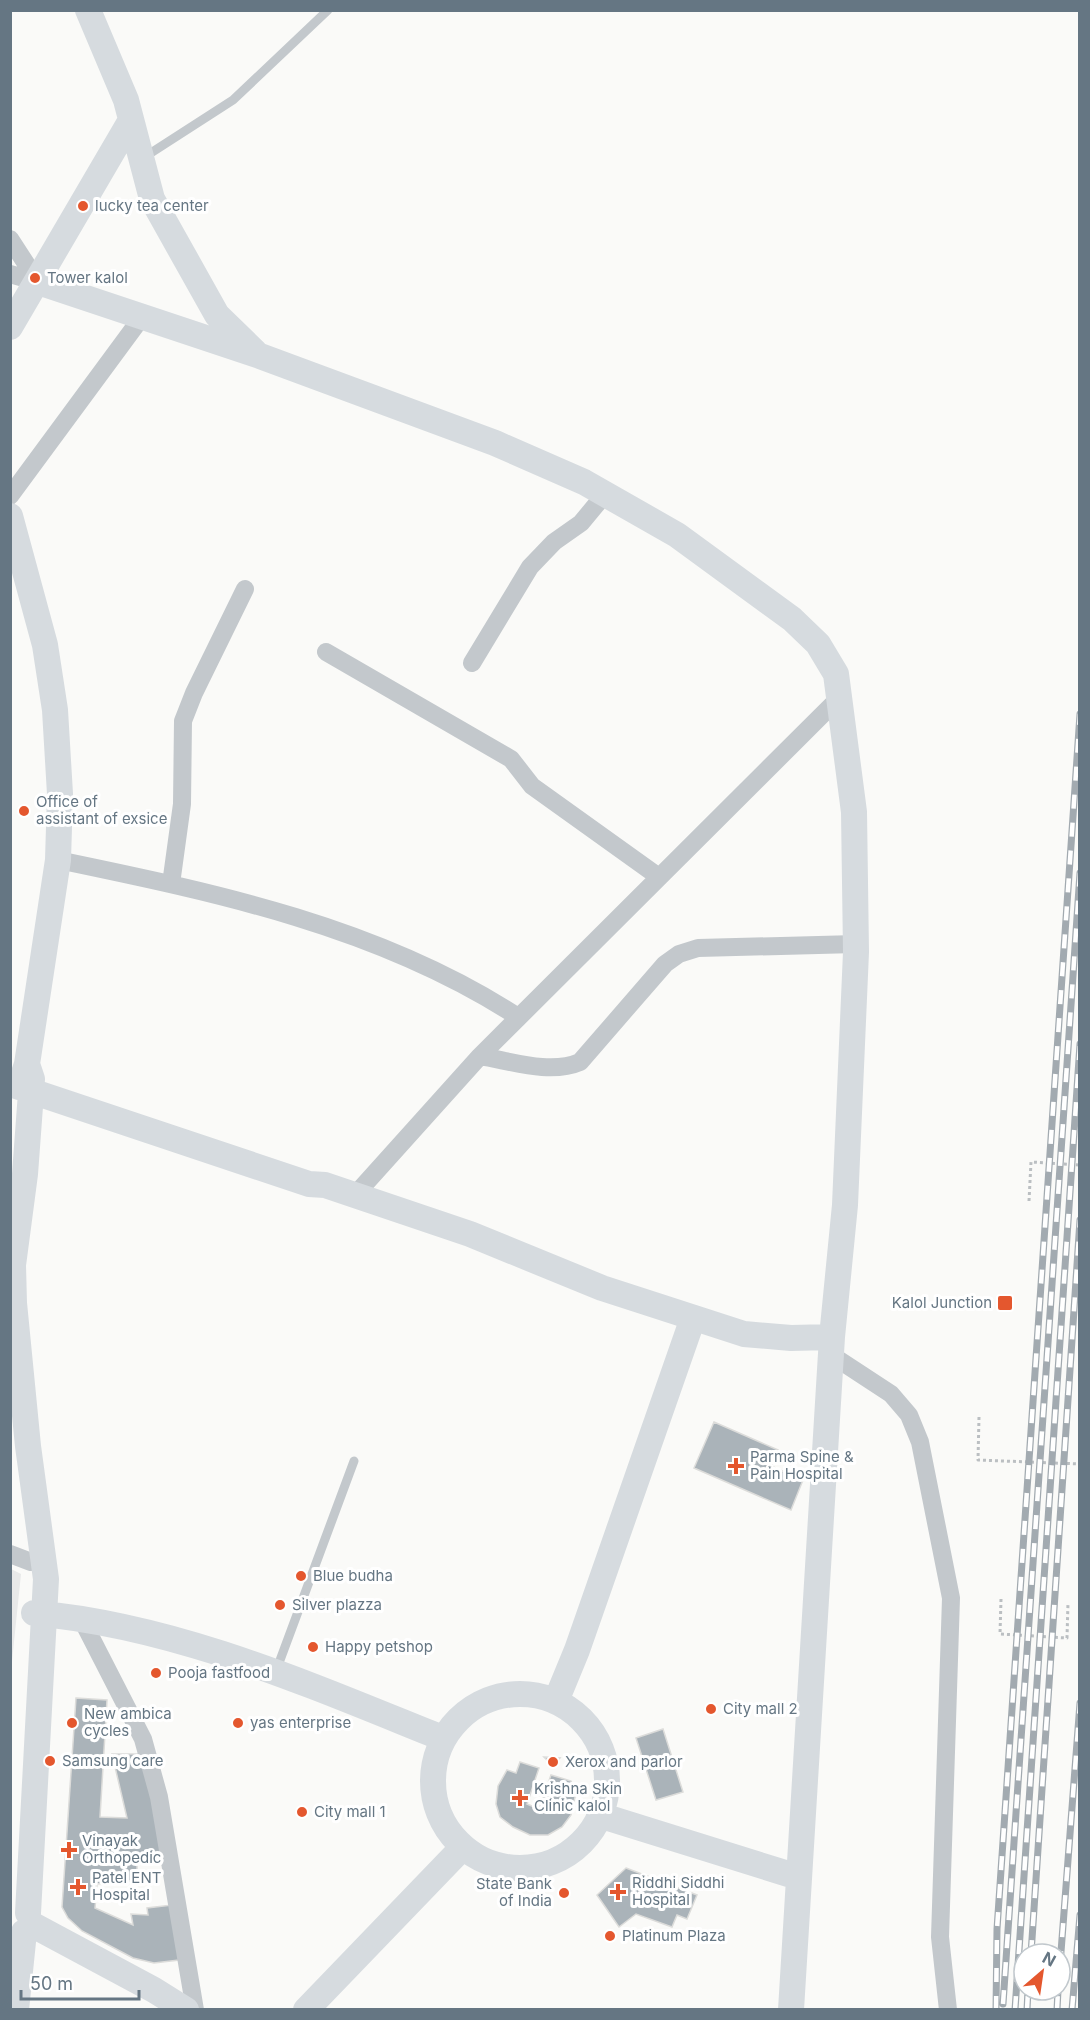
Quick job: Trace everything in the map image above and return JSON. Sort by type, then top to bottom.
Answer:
[{"type":"street","points":[[88,10],[126,100],[152,199],[217,315],[260,356]]},
{"type":"street","points":[[10,327],[131,120]]},
{"type":"street","points":[[10,238],[38,282]]},
{"type":"street","points":[[10,274],[260,356],[495,443],[584,482],[677,535],[806,630],[828,658],[836,674],[841,696],[854,812],[856,944],[845,1205],[831,1346],[791,2010]]},
{"type":"street","points":[[10,496],[142,317]]},
{"type":"street","points":[[472,663],[530,567],[548,547],[581,523],[605,494]]},
{"type":"street","points":[[10,516],[45,645],[55,710],[60,794],[58,861],[22,1080],[10,1187]]},
{"type":"street","points":[[171,884],[183,804],[183,721],[194,693],[245,589]]},
{"type":"street","points":[[326,652],[511,759],[523,778],[547,799],[659,877]]},
{"type":"street","points":[[355,1195],[480,1056],[841,696]]},
{"type":"street","points":[[58,861],[252,903],[369,942],[480,992],[518,1017]]},
{"type":"street","points":[[480,1056],[553,1068],[568,1067],[580,1062],[665,964],[679,954],[698,948],[856,944]]},
{"type":"street","points":[[22,1080],[309,1184],[325,1185],[470,1234],[602,1288],[693,1318],[744,1334],[791,1338],[831,1346],[891,1394],[909,1415],[920,1442],[951,1598],[940,1937],[948,2010]]},
{"type":"street","points":[[16,2010],[17,1924],[39,1614],[46,1579],[28,1446],[14,1294],[13,1265],[25,1174],[22,1080]]},
{"type":"street","points":[[556,1701],[577,1650],[693,1318]]},
{"type":"street","points":[[10,1397],[21,1558],[39,1614]]},
{"type":"street","points":[[39,1614],[81,1618],[208,1648],[442,1738]]},
{"type":"street","points":[[81,1618],[143,1739],[159,1797],[195,2010]]},
{"type":"street","points":[[511,1694],[534,1695],[556,1701],[581,1718],[598,1743],[607,1771],[605,1801],[594,1828],[574,1850],[547,1864],[518,1868],[498,1864],[489,1862],[463,1847],[444,1824],[433,1796],[433,1767],[442,1738],[454,1722],[470,1708],[488,1699],[511,1694]]},
{"type":"street","points":[[599,1815],[798,1877]]},
{"type":"street","points":[[306,2010],[463,1847]]},
{"type":"street","points":[[17,1924],[154,1989],[186,2010]]},
{"type":"lane","points":[[141,159],[233,100],[328,10]]},
{"type":"lane","points":[[275,1673],[354,1461]]},
{"type":"path","points":[[1029,1201],[1031,1162],[1080,1165]]},
{"type":"path","points":[[979,1417],[978,1460],[1080,1464]]},
{"type":"path","points":[[1001,1599],[1000,1634],[1067,1638],[1068,1603]]},
{"type":"shaded area","points":[[11,1569],[21,1574],[11,1671]]},
{"type":"building","points":[[714,1422],[778,1450],[771,1466],[803,1480],[791,1510],[694,1468]]},
{"type":"building","points":[[76,1698],[107,1700],[100,1817],[127,1818],[112,1754],[142,1754],[166,1858],[137,1864],[137,1880],[97,1884],[95,1908],[133,1925],[131,1914],[148,1915],[147,1908],[172,1905],[179,1960],[154,1963],[133,1958],[82,1931],[68,1918],[62,1907]]},
{"type":"building","points":[[663,1729],[683,1792],[656,1800],[636,1738]]},
{"type":"building","name":"Xerox and parlor","points":[[544,1757],[560,1758],[553,1766]]},
{"type":"building","points":[[520,1762],[539,1768],[527,1804],[539,1809],[551,1775],[571,1781],[576,1793],[571,1815],[562,1827],[548,1835],[530,1835],[513,1827],[500,1817],[496,1804],[498,1786],[507,1770],[516,1773]]},
{"type":"building","points":[[626,1868],[697,1895],[687,1919],[677,1915],[672,1927],[636,1914],[619,1927],[597,1895]]},
{"type":"railway","points":[[996,2010],[997,1929],[1080,714]]},
{"type":"railway","points":[[1003,2004],[1080,873]]},
{"type":"railway","points":[[1015,2010],[1080,1044]]},
{"type":"railway","points":[[1032,1942],[1080,1220]]},
{"type":"railway","points":[[1062,1942],[1080,1703]]},
{"type":"railway","points":[[1072,2010],[1080,1915]]},
{"type":"railway","points":[[1027,2002],[1027,2010]]},
{"type":"railway","points":[[1057,2002],[1057,2010]]},
{"type":"place","name":"lucky tea center","points":[[83,206]]},
{"type":"place","name":"Tower kalol","points":[[35,278]]},
{"type":"place","name":"Office of assistant of exsice","points":[[24,811]]},
{"type":"place","name":"Kalol Junction","points":[[1005,1303]]},
{"type":"place","name":"Parma Spine & Pain Hospital","points":[[736,1466]]},
{"type":"place","name":"Blue budha","points":[[301,1576]]},
{"type":"place","name":"Silver plazza","points":[[280,1605]]},
{"type":"place","name":"Happy petshop","points":[[313,1647]]},
{"type":"place","name":"Pooja fastfood","points":[[156,1673]]},
{"type":"place","name":"City mall 2","points":[[711,1709]]},
{"type":"place","name":"New ambica cycles","points":[[72,1723]]},
{"type":"place","name":"yas enterprise","points":[[238,1723]]},
{"type":"place","name":"Samsung care","points":[[50,1761]]},
{"type":"place","name":"Xerox and parlor","points":[[553,1762]]},
{"type":"place","name":"Krishna Skin Clinic kalol","points":[[520,1798]]},
{"type":"place","name":"City mall 1","points":[[302,1812]]},
{"type":"place","name":"Vinayak Orthopedic","points":[[69,1850]]},
{"type":"place","name":"Patel ENT Hospital","points":[[78,1887]]},
{"type":"place","name":"Riddhi Siddhi Hospital","points":[[618,1892]]},
{"type":"place","name":"State Bank of India","points":[[564,1893]]},
{"type":"place","name":"Platinum Plaza","points":[[610,1936]]}]
